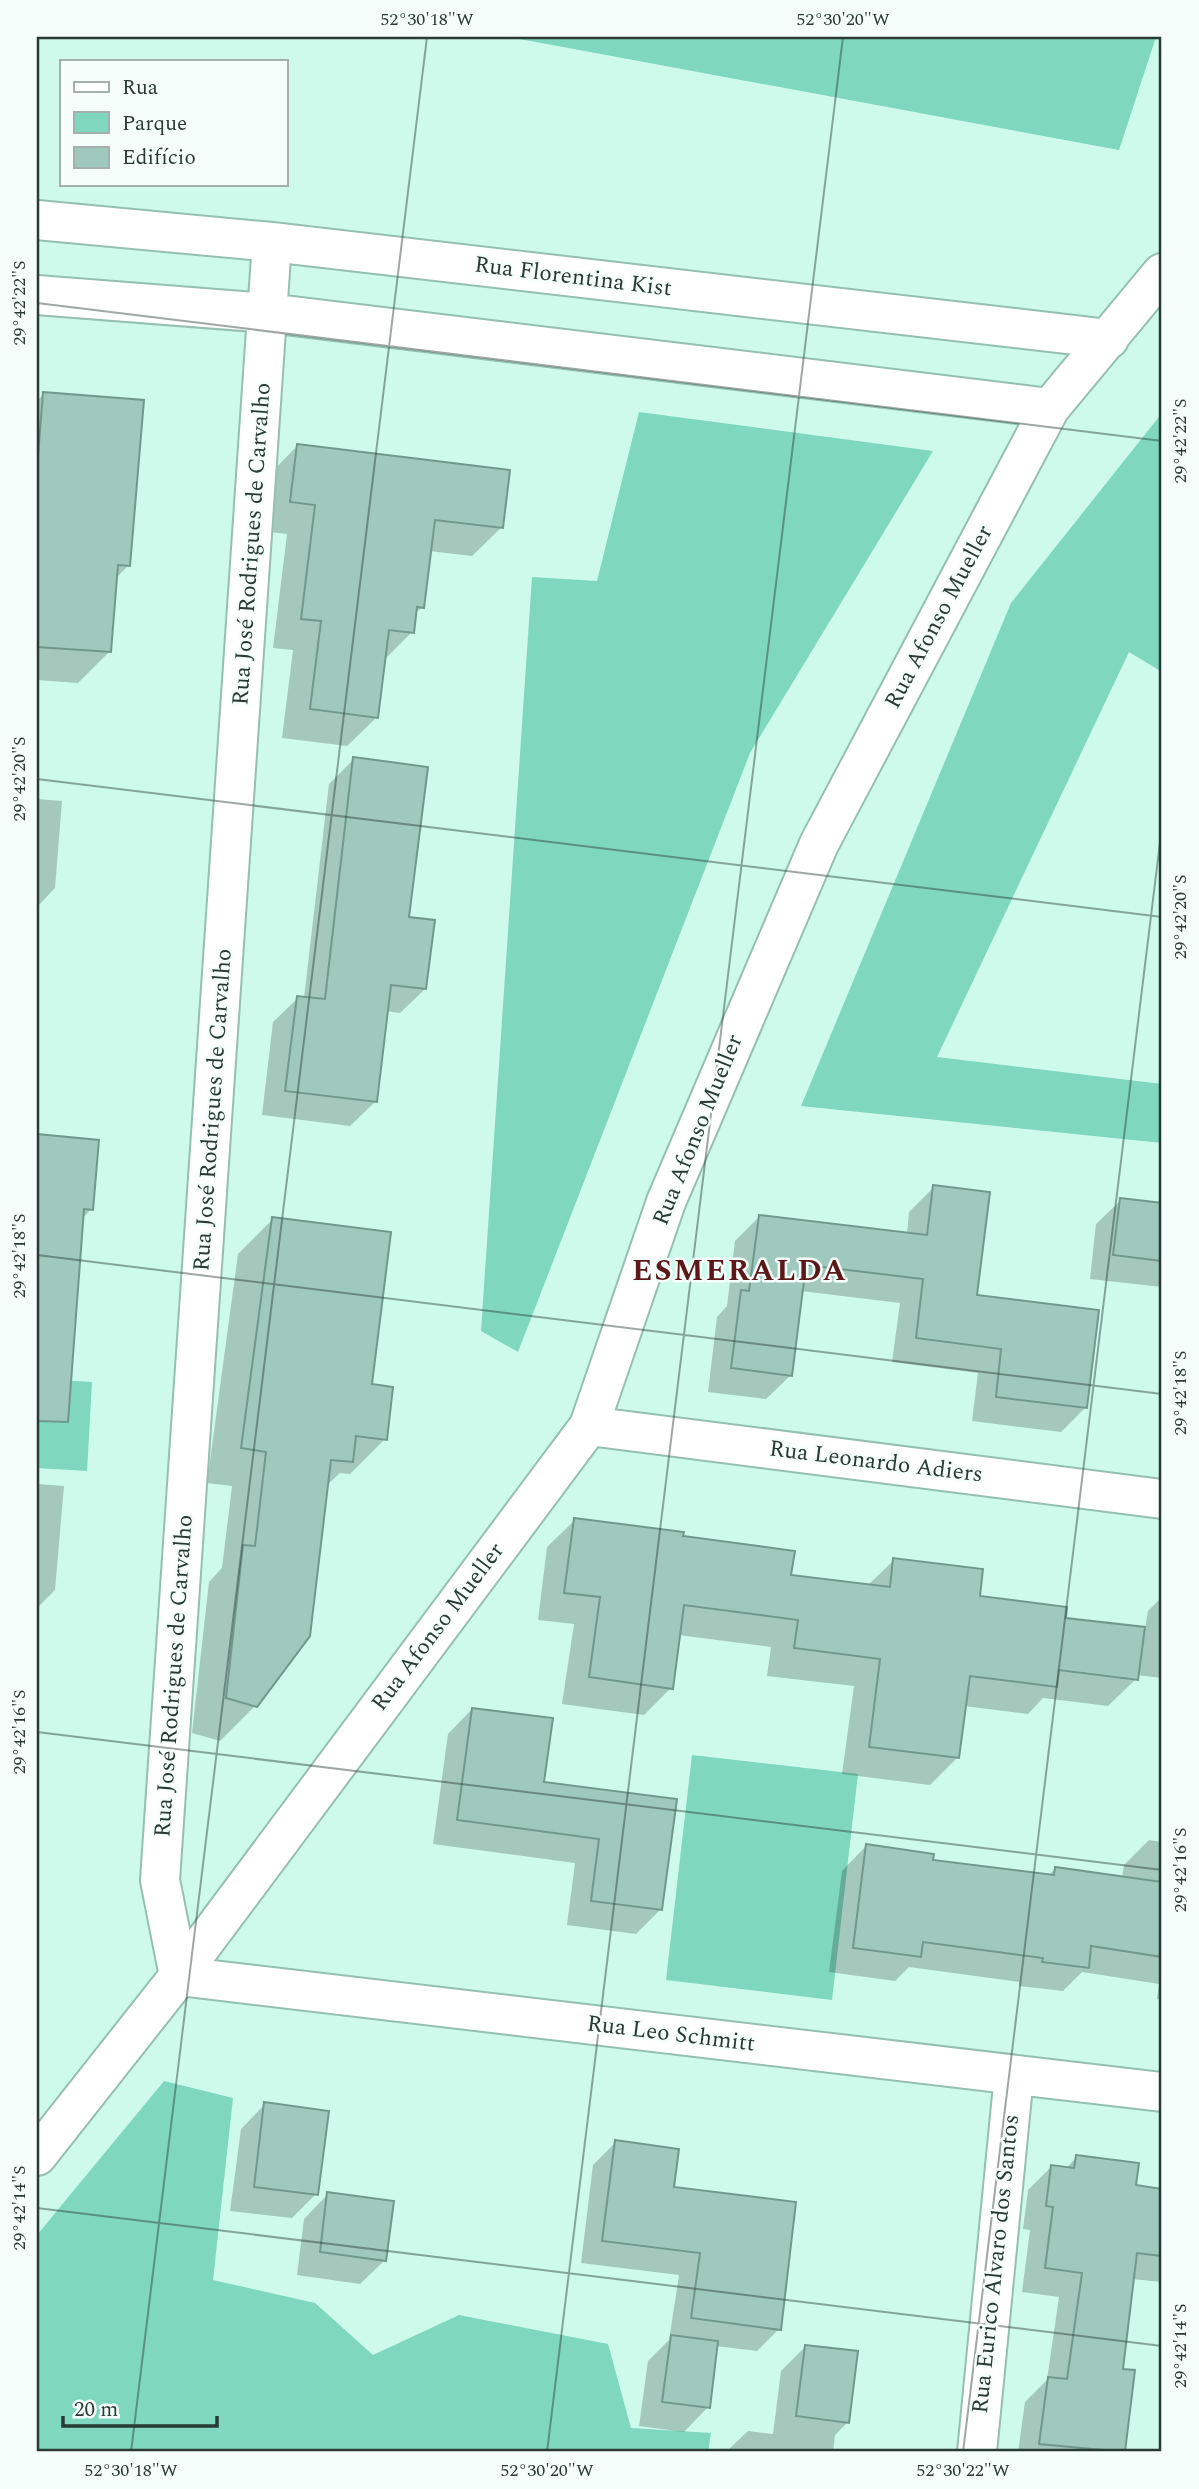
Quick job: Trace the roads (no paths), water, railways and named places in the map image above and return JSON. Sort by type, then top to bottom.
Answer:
[{"type":"street","name":"Rua Florentina Kist","points":[[37,220],[272,242],[1109,339]]},
{"type":"street","name":"Rua José Rodrigues de Carvalho","points":[[180,1976],[160,1880],[272,242]]},
{"type":"street","name":"Rua Afonso Mueller","points":[[37,2156],[180,1976],[589,1426],[666,1202],[819,844],[1050,408],[1162,273]]},
{"type":"street","points":[[37,295],[268,313],[1050,408]]},
{"type":"street","name":"Rua Leonardo Adiers","points":[[589,1426],[1162,1499]]},
{"type":"street","name":"Rua Leo Schmitt","points":[[180,1976],[1162,2092]]},
{"type":"street","name":"Rua Eurico Alvaro dos Santos","points":[[977,2452],[1014,2075]]},
{"type":"district","name":"ESMERALDA","points":[[740,1271]]}]
